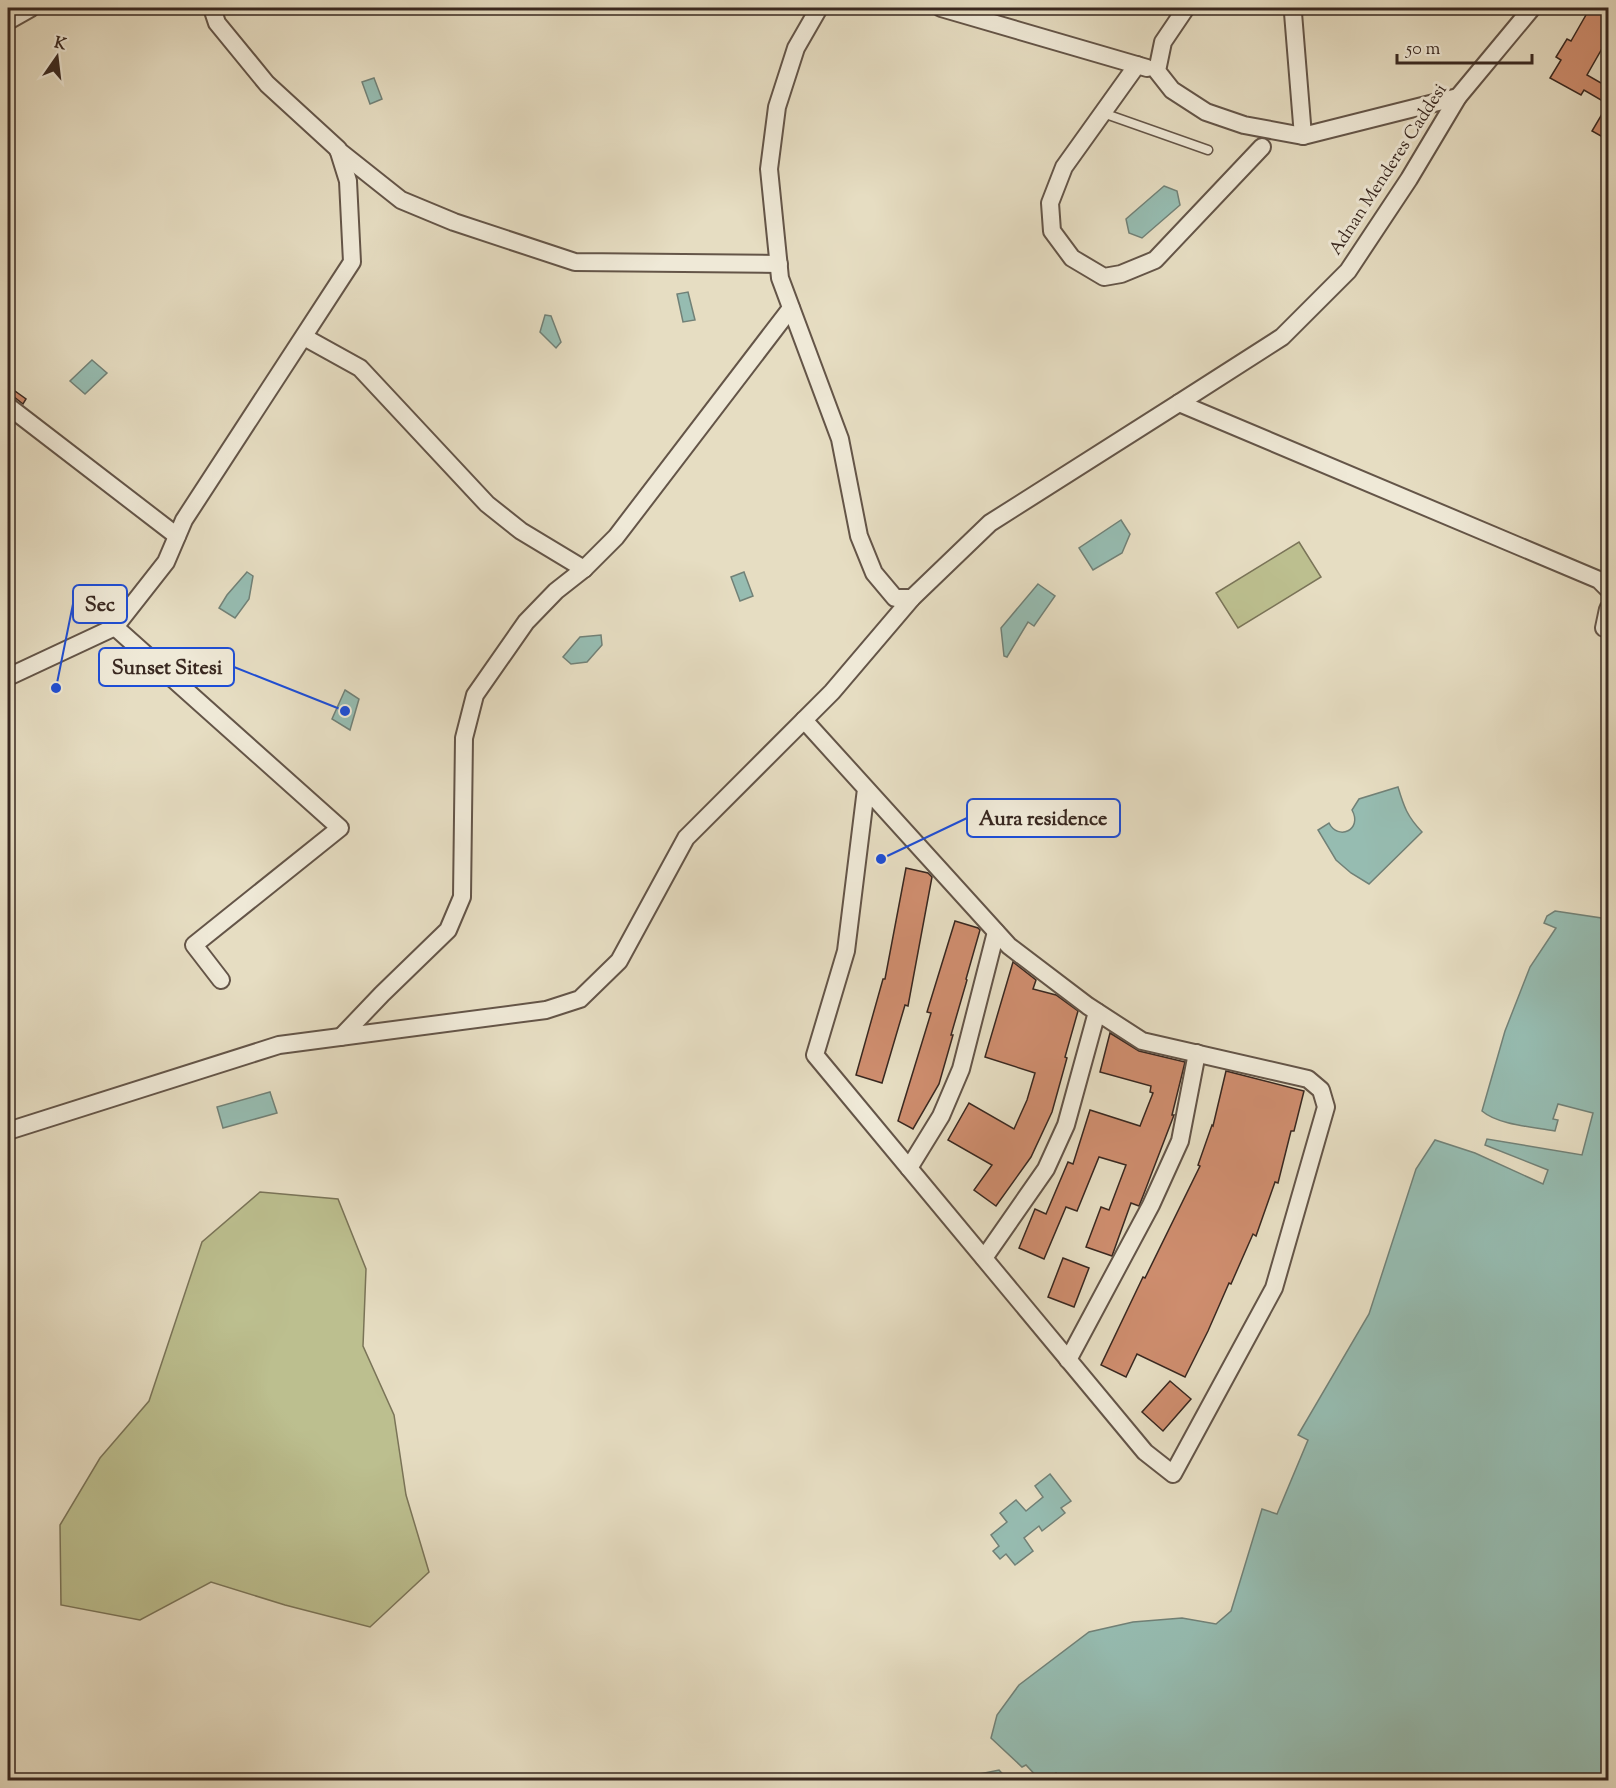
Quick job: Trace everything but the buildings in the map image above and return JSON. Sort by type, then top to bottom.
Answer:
[{"type":"street","points":[[8,21],[31,8]]},
{"type":"street","points":[[212,8],[217,23],[267,84],[338,149],[401,200],[454,222],[575,262],[779,264]]},
{"type":"street","points":[[819,8],[796,48],[777,107],[769,169],[780,278],[840,439],[858,536],[874,573],[895,598],[912,598]]},
{"type":"street","points":[[941,8],[1157,71],[1172,90],[1206,112],[1244,125],[1302,136],[1458,97]]},
{"type":"street","points":[[1157,71],[1163,42],[1186,8]]},
{"type":"street","points":[[1296,8],[1293,13],[1302,136]]},
{"type":"street","name":"Adnan Menderes Caddesi","points":[[8,1131],[279,1045],[546,1010],[580,999],[619,961],[686,838],[832,692],[912,598],[990,522],[1282,337],[1348,271],[1409,179],[1458,97],[1532,8]]},
{"type":"street","points":[[1137,65],[1064,167],[1050,203],[1052,231],[1072,258],[1104,277],[1121,274],[1155,260],[1262,147]]},
{"type":"street","points":[[8,677],[115,627],[166,562],[184,520],[352,262],[348,181],[338,149]]},
{"type":"street","points":[[341,1037],[382,993],[448,930],[462,897],[464,738],[475,695],[526,622],[556,591],[584,569],[616,537],[791,308]]},
{"type":"street","points":[[304,337],[360,368],[487,504],[521,531],[584,569]]},
{"type":"street","points":[[1179,403],[1599,580],[1608,589]]},
{"type":"street","points":[[8,405],[177,536]]},
{"type":"street","points":[[1604,628],[1608,609]]},
{"type":"street","points":[[115,627],[340,828],[194,945],[221,980]]},
{"type":"street","points":[[804,720],[1009,946],[1097,1012],[1142,1041],[1308,1079],[1321,1090],[1326,1107],[1274,1288],[1173,1474],[1145,1452],[815,1055],[846,951],[866,789]]},
{"type":"street","points":[[909,1168],[941,1116],[961,1069],[996,932]]},
{"type":"street","points":[[984,1258],[1046,1169],[1058,1143],[1066,1125],[1097,1012]]},
{"type":"street","points":[[1068,1360],[1151,1205],[1180,1141],[1197,1053]]},
{"type":"lane","points":[[1103,113],[1208,150]]},
{"type":"green space","points":[[1299,542],[1321,577],[1238,628],[1216,593]]},
{"type":"green space","points":[[260,1192],[338,1199],[366,1269],[363,1346],[394,1415],[406,1495],[429,1572],[370,1627],[285,1605],[211,1582],[140,1620],[61,1605],[60,1525],[100,1458],[149,1401],[202,1242]]},
{"type":"water","points":[[374,78],[382,99],[370,104],[362,82]]},
{"type":"water","points":[[1164,186],[1177,191],[1180,205],[1142,238],[1129,233],[1126,219]]},
{"type":"water","points":[[688,292],[695,320],[683,322],[677,294]]},
{"type":"water","points":[[545,315],[551,316],[561,342],[556,348],[540,332]]},
{"type":"water","points":[[92,360],[107,373],[85,394],[70,381]]},
{"type":"water","points":[[1121,520],[1130,534],[1122,553],[1093,570],[1079,548]]},
{"type":"water","points":[[247,572],[253,576],[249,599],[235,618],[219,608]]},
{"type":"water","points":[[744,572],[753,596],[740,601],[731,577]]},
{"type":"water","points":[[1038,584],[1055,596],[1034,626],[1028,622],[1007,657],[1004,656],[1001,628]]},
{"type":"water","points":[[601,635],[602,645],[587,662],[571,664],[563,657],[580,637]]},
{"type":"water","points":[[345,690],[359,699],[350,730],[332,719]]},
{"type":"water","points":[[1398,787],[1407,811],[1422,832],[1369,884],[1336,860],[1318,830],[1329,823],[1338,831],[1348,831],[1354,823],[1355,817],[1352,810],[1359,799]]},
{"type":"water","points":[[1555,911],[1608,919],[1608,1780],[1063,1780],[1056,1773],[1046,1780],[1040,1780],[1026,1765],[1022,1767],[991,1738],[997,1715],[1019,1685],[1089,1632],[1133,1622],[1182,1618],[1216,1624],[1231,1611],[1262,1509],[1277,1514],[1308,1440],[1298,1435],[1369,1314],[1416,1169],[1435,1140],[1475,1153],[1543,1184],[1548,1170],[1485,1145],[1487,1139],[1582,1155],[1593,1113],[1558,1104],[1553,1119],[1558,1120],[1555,1131],[1507,1122],[1482,1111],[1505,1031],[1530,967],[1556,928],[1544,923],[1547,916]]},
{"type":"water","points":[[270,1092],[277,1113],[223,1128],[217,1107]]},
{"type":"water","points":[[1050,1474],[1071,1501],[1061,1508],[1065,1513],[1042,1531],[1039,1526],[1024,1538],[1033,1551],[1015,1565],[1006,1554],[1000,1559],[993,1551],[999,1546],[991,1535],[1007,1522],[1000,1513],[1016,1500],[1026,1511],[1043,1497],[1035,1486]]},
{"type":"water","points":[[999,1770],[1008,1780],[966,1780],[970,1776]]},
{"type":"place","name":"Sec","points":[[56,688]]},
{"type":"place","name":"Sunset Sitesi","points":[[345,711]]},
{"type":"place","name":"Aura residence","points":[[881,859]]}]
